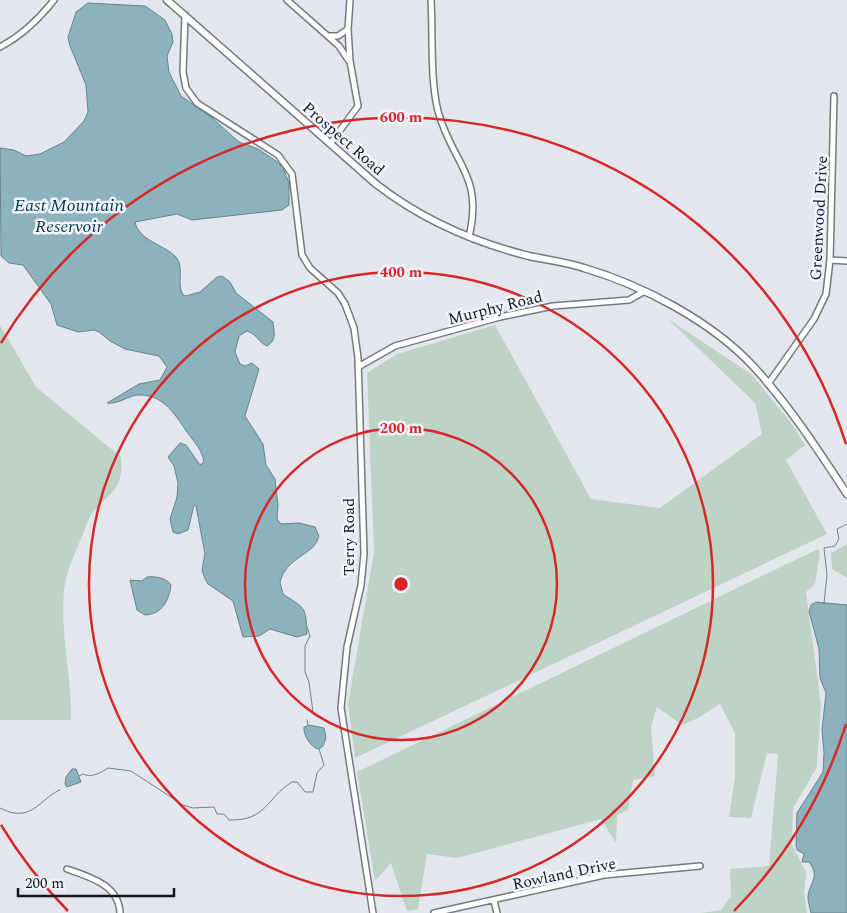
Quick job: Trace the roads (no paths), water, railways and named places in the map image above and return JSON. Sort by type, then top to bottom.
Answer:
[{"type":"main road","name":"Prospect Road","points":[[167,0],[330,144],[395,198],[430,219],[469,237],[528,256],[585,268],[669,302],[707,327],[751,364],[768,384],[804,430],[847,494]]},
{"type":"street","points":[[0,47],[25,30],[43,14],[54,0]]},
{"type":"street","points":[[287,0],[328,36],[350,61]]},
{"type":"street","points":[[330,144],[356,112],[358,106],[350,61],[348,28],[350,0]]},
{"type":"street","points":[[432,0],[436,103],[442,124],[470,178],[474,206],[469,237]]},
{"type":"street","name":"Terry Road","points":[[185,16],[183,72],[186,88],[197,103],[278,155],[292,174],[302,255],[310,268],[338,293],[354,328],[358,367],[364,554],[361,585],[347,647],[342,708],[373,913]]},
{"type":"street","points":[[328,36],[338,36],[348,28]]},
{"type":"street","name":"Greenwood Drive","points":[[768,384],[814,319],[826,294],[830,260],[834,96]]},
{"type":"street","points":[[830,260],[847,261]]},
{"type":"street","name":"Murphy Road","points":[[358,367],[395,346],[500,317],[553,306],[629,300],[643,292]]},
{"type":"street","name":"Rowland Drive","points":[[434,913],[604,875],[700,866]]},
{"type":"street","points":[[67,870],[97,880],[109,889],[118,898],[120,913]]},
{"type":"street","points":[[494,901],[497,913]]},
{"type":"water","name":"East Mountain Reservoir","points":[[88,3],[145,6],[165,20],[172,34],[173,42],[167,56],[169,72],[181,96],[211,117],[239,142],[258,149],[276,161],[283,168],[289,183],[289,205],[282,210],[192,220],[177,214],[135,222],[142,234],[171,253],[179,261],[180,286],[183,295],[186,296],[200,292],[217,277],[222,276],[230,282],[236,293],[273,322],[274,336],[270,344],[264,345],[247,331],[239,336],[235,352],[240,364],[245,366],[252,363],[259,369],[245,416],[263,444],[266,465],[275,479],[278,505],[277,519],[281,524],[299,523],[315,527],[319,536],[312,548],[288,567],[280,582],[283,594],[300,605],[305,612],[307,634],[297,637],[270,629],[259,636],[243,637],[233,601],[208,584],[205,579],[202,570],[205,554],[196,506],[194,505],[188,530],[178,534],[173,532],[170,519],[177,497],[178,483],[174,466],[168,457],[180,443],[186,445],[200,465],[204,462],[200,449],[174,413],[157,399],[137,395],[107,403],[139,384],[160,380],[167,367],[159,356],[125,349],[94,330],[78,332],[57,325],[51,304],[23,265],[9,263],[1,256],[0,148],[14,150],[26,156],[40,154],[64,142],[84,121],[88,112],[86,85],[68,37],[76,12]]},
{"type":"water","points":[[147,577],[160,578],[171,585],[164,606],[156,612],[145,615],[137,610],[130,580],[142,581]]},
{"type":"water","points":[[816,602],[847,605],[847,913],[811,913],[808,897],[814,872],[809,862],[802,862],[804,854],[797,850],[796,845],[797,813],[823,772],[822,730],[826,693],[820,678],[819,649],[809,611],[811,605]]},
{"type":"water","points":[[309,725],[324,728],[326,738],[323,746],[319,749],[310,744],[306,737],[304,727]]},
{"type":"water","points":[[72,769],[76,769],[81,782],[67,787],[65,784],[66,777]]},
{"type":"waterway","points":[[824,603],[827,575],[824,548],[835,546],[839,539],[837,529],[847,524]]},
{"type":"waterway","points":[[307,627],[310,636],[305,646],[305,672],[309,682],[313,712]]},
{"type":"waterway","points":[[307,720],[308,725]]},
{"type":"waterway","points":[[79,776],[83,774],[96,774],[108,768],[131,771],[183,805],[193,808],[214,807],[217,814],[224,814],[229,820],[242,819],[259,813],[283,788],[292,782],[297,782],[305,792],[313,792],[317,773],[324,765],[319,749]]},
{"type":"waterway","points":[[0,808],[13,813],[28,812],[60,790]]}]
